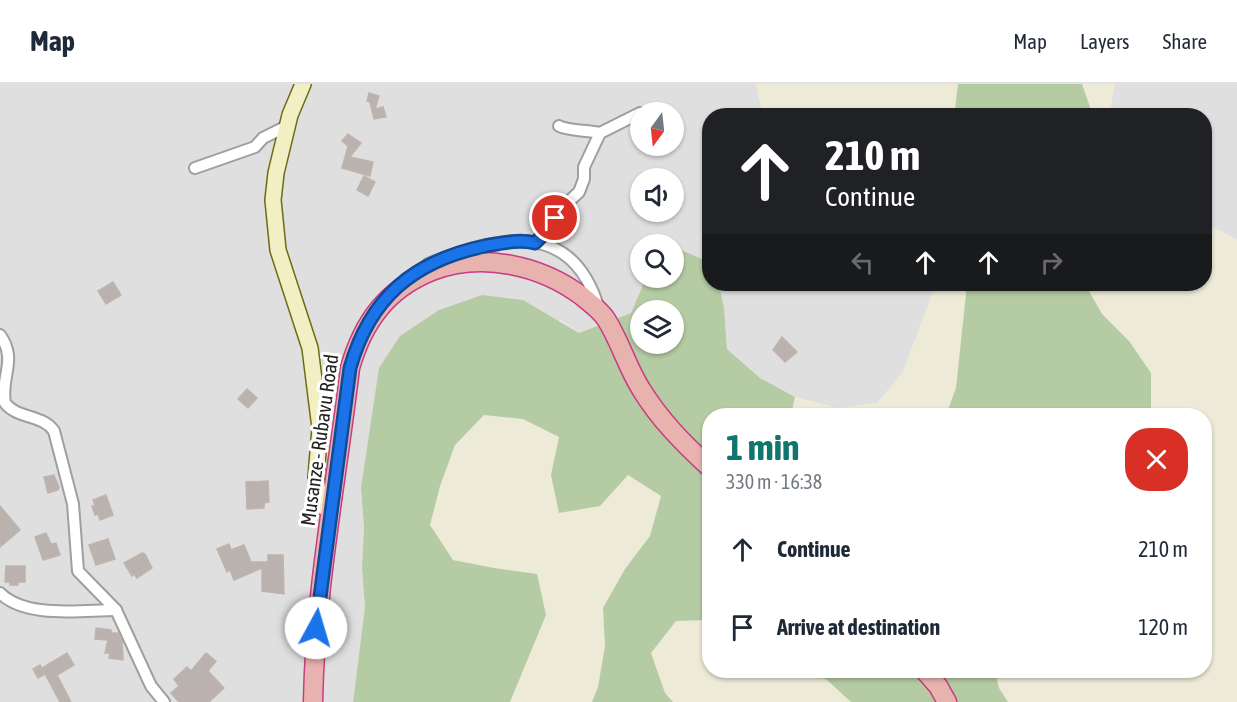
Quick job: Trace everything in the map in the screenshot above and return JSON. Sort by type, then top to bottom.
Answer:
[{"type":"highway","name":"Musanze - Rubavu Road","points":[[313,702],[314,650],[350,368],[357,344],[372,315],[384,301],[419,276],[449,265],[505,265],[524,267],[547,274],[569,287],[605,318],[640,389],[670,428],[702,460]]},
{"type":"highway","points":[[931,678],[947,702]]},
{"type":"main road","points":[[303,84],[287,126],[273,188],[278,250],[310,348],[320,428],[316,477],[320,506],[332,508]]},
{"type":"street","points":[[559,126],[564,129],[600,133],[630,118]]},
{"type":"street","points":[[195,168],[255,147],[263,138],[287,126]]},
{"type":"street","points":[[535,243],[547,231],[565,205],[579,192],[584,179],[584,167],[600,133]]},
{"type":"street","points":[[384,301],[402,282],[426,265],[452,255],[524,240],[558,248],[574,260],[593,291],[600,312]]},
{"type":"street","points":[[0,335],[8,345],[9,356],[5,403],[14,411],[47,422],[54,431],[73,504],[78,571],[116,610],[150,686],[165,702]]},
{"type":"street","points":[[0,593],[8,599],[38,610],[116,610]]},
{"type":"shaded area","points":[[0,84],[756,84],[761,108],[702,108],[702,259],[684,251],[684,234],[630,234],[630,288],[642,288],[637,300],[630,300],[630,313],[579,333],[560,320],[361,488],[365,607],[353,702],[0,702]]},
{"type":"shaded area","points":[[756,84],[958,84],[955,108],[761,108]]},
{"type":"shaded area","points":[[1082,84],[1115,84],[1110,108],[1091,108]]},
{"type":"shaded area","points":[[1115,84],[1237,84],[1237,240],[1212,228],[1212,108],[1110,108]]},
{"type":"shaded area","points":[[1212,228],[1237,240],[1237,702],[1008,702],[999,688],[997,678],[1212,678],[1212,408],[1149,408],[1129,341],[1102,314],[1089,291],[1212,291]]},
{"type":"shaded area","points":[[720,291],[933,291],[903,372],[877,403],[837,408],[795,397],[760,378],[727,349]]},
{"type":"shaded area","points":[[933,291],[966,291],[956,388],[949,408],[837,408],[877,403],[903,372]]},
{"type":"shaded area","points":[[795,397],[837,408],[793,408]]},
{"type":"shaded area","points":[[484,415],[523,419],[559,437],[551,475],[600,506],[628,475],[661,496],[650,536],[625,570],[603,608],[605,646],[598,687],[592,702],[510,702],[537,574],[453,560],[430,525],[440,486],[455,445]]},
{"type":"shaded area","points":[[702,620],[702,678],[823,678],[851,702],[673,702],[665,693],[651,653],[676,621]]},
{"type":"green space","points":[[958,84],[1082,84],[1090,108],[955,108]]},
{"type":"green space","points":[[684,251],[702,259],[702,291],[720,291],[727,349],[760,378],[795,397],[793,408],[702,408],[702,620],[676,621],[651,653],[665,693],[673,702],[592,702],[598,687],[605,646],[603,608],[625,569],[650,536],[661,496],[628,475],[600,506],[559,513],[551,475],[559,437],[523,419],[484,415],[455,445],[440,486],[430,525],[453,560],[537,574],[546,615],[510,702],[353,702],[365,607],[361,488],[379,368],[400,336],[439,310],[482,295],[523,300],[579,333],[630,313],[630,354],[684,354],[684,300],[637,300],[642,288],[684,288]]},
{"type":"green space","points":[[966,291],[1089,291],[1102,314],[1129,341],[1151,373],[1151,408],[949,408],[956,388]]},
{"type":"green space","points":[[823,678],[997,678],[999,688],[1008,702],[851,702]]},
{"type":"building","points":[[369,93],[379,96],[375,109],[383,107],[386,117],[374,119],[370,102],[367,101]]},
{"type":"building","points":[[348,134],[361,143],[350,157],[373,162],[370,176],[342,168],[348,146],[342,141]]},
{"type":"building","points":[[364,176],[375,182],[368,196],[357,190]]},
{"type":"building","points":[[113,282],[121,295],[106,304],[98,291]]},
{"type":"building","points":[[782,337],[797,352],[785,362],[773,350]]},
{"type":"building","points":[[247,389],[257,398],[248,408],[238,399]]},
{"type":"building","points":[[54,475],[58,490],[48,493],[44,477]]},
{"type":"building","points":[[268,481],[269,502],[264,503],[264,508],[247,509],[246,482]]},
{"type":"building","points":[[106,495],[113,515],[100,520],[98,514],[95,515],[93,500]]},
{"type":"building","points":[[0,506],[20,530],[0,547]]},
{"type":"building","points":[[46,533],[51,544],[56,543],[60,555],[43,560],[35,537]]},
{"type":"building","points":[[108,539],[115,559],[96,565],[89,545]]},
{"type":"building","points":[[229,544],[231,550],[244,545],[251,562],[268,562],[268,555],[283,555],[284,594],[262,591],[262,568],[234,580],[230,570],[227,572],[217,549]]},
{"type":"building","points":[[142,553],[145,554],[152,568],[137,578],[134,574],[132,576],[124,563]]},
{"type":"building","points":[[6,566],[25,566],[25,582],[10,585],[10,582],[5,582]]},
{"type":"building","points":[[96,628],[118,633],[122,641],[123,660],[109,658],[110,653],[105,653],[108,640],[95,639]]},
{"type":"building","points":[[67,653],[74,665],[57,675],[71,702],[60,702],[42,668]]},
{"type":"building","points":[[206,653],[216,661],[208,671],[224,688],[209,702],[179,702],[171,693],[179,686],[174,679],[187,667],[191,671]]},
{"type":"building","points":[[40,665],[45,674],[38,678],[33,669]]},
{"type":"route","points":[[316,628],[350,368],[357,344],[372,315],[402,282],[426,265],[461,251],[524,240],[535,243],[547,231],[555,218]]}]
